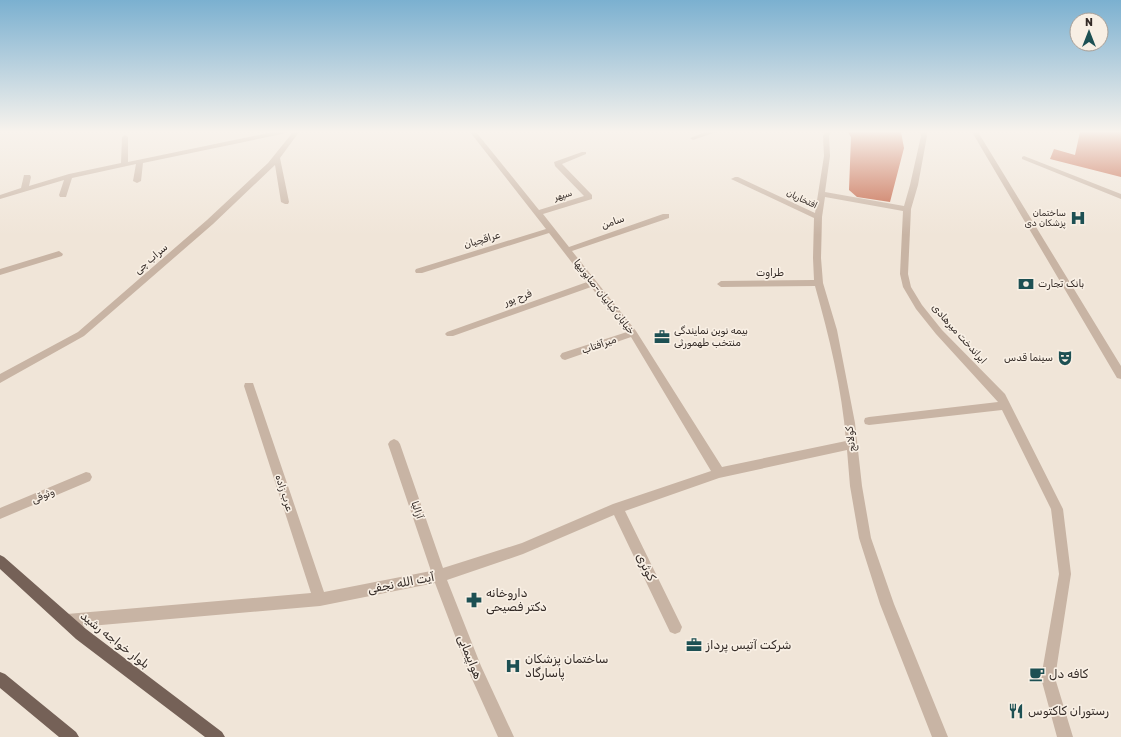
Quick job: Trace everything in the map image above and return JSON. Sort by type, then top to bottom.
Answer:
[{"type":"main road","name":"بلوار خواجه رشید","points":[[0,560],[81,634],[217,737]]},
{"type":"main road","points":[[0,679],[71,737]]},
{"type":"street","points":[[0,197],[69,176],[117,166]]},
{"type":"street","points":[[137,181],[139,166]]},
{"type":"street","name":"سراب چی","points":[[0,379],[81,334],[210,222],[270,166]]},
{"type":"street","points":[[279,166],[285,202]]},
{"type":"street","name":"خیابان کبابیان-صابونیها","points":[[501,166],[633,333],[719,473]]},
{"type":"street","name":"سپهر","points":[[538,212],[590,197],[560,166]]},
{"type":"street","name":"کولانج","points":[[825,166],[818,217],[817,258],[819,283],[832,330],[850,423],[856,486],[865,538],[887,604],[940,737]]},
{"type":"street","name":"ایراندخت میرهادی","points":[[918,166],[907,209],[904,274],[907,287],[919,307],[939,332],[989,383],[1006,405]]},
{"type":"street","points":[[996,166],[1121,375]]},
{"type":"street","points":[[1045,166],[1121,197]]},
{"type":"street","points":[[63,195],[69,176]]},
{"type":"street","points":[[26,188],[27,177]]},
{"type":"street","name":"افتخاریان","points":[[735,179],[818,217]]},
{"type":"street","points":[[821,194],[907,209]]},
{"type":"street","name":"سامن","points":[[567,250],[666,216]]},
{"type":"street","name":"عراقچیان","points":[[419,271],[551,230]]},
{"type":"street","points":[[0,272],[59,254]]},
{"type":"street","name":"فرح پور","points":[[450,334],[593,283]]},
{"type":"street","name":"طراوت","points":[[721,284],[819,283]]},
{"type":"street","name":"میرآفتاب","points":[[566,356],[633,333]]},
{"type":"street","name":"عرب زاده","points":[[249,386],[320,599]]},
{"type":"street","points":[[1006,405],[1057,508],[1065,574],[1048,678],[1065,737]]},
{"type":"street","name":"کولانج","points":[[869,421],[1006,405]]},
{"type":"street","name":"آزالیا","points":[[394,444],[439,576]]},
{"type":"street","name":"آیت الله نجفی","points":[[67,621],[320,599],[439,576],[523,548],[617,508],[719,473],[852,444]]},
{"type":"street","name":"وثوقی","points":[[0,514],[86,478]]},
{"type":"street","name":"کوثری","points":[[617,508],[676,626]]},
{"type":"street","name":"هواپیمایی","points":[[439,576],[475,670],[506,737]]},
{"type":"building","points":[[850,166],[899,166],[890,202],[857,197],[849,190]]},
{"type":"building","points":[[1079,166],[1121,166],[1121,177]]},
{"type":"place","name":"ساختمان پزشکان دی","points":[[1078,218]]},
{"type":"place","name":"بانک تجارت","points":[[1026,284]]},
{"type":"place","name":"بیمه نوین نمایندگی منتخب طهمورثی","points":[[662,337]]},
{"type":"place","name":"سینما قدس","points":[[1065,358]]},
{"type":"place","name":"داروخانه دکتر فصیحی","points":[[474,600]]},
{"type":"place","name":"شرکت آتیس پرداز","points":[[694,645]]},
{"type":"place","name":"ساختمان پزشکان پاسارگاد","points":[[513,666]]},
{"type":"place","name":"کافه دل","points":[[1037,674]]},
{"type":"place","name":"رستوران کاکتوس","points":[[1016,711]]}]
